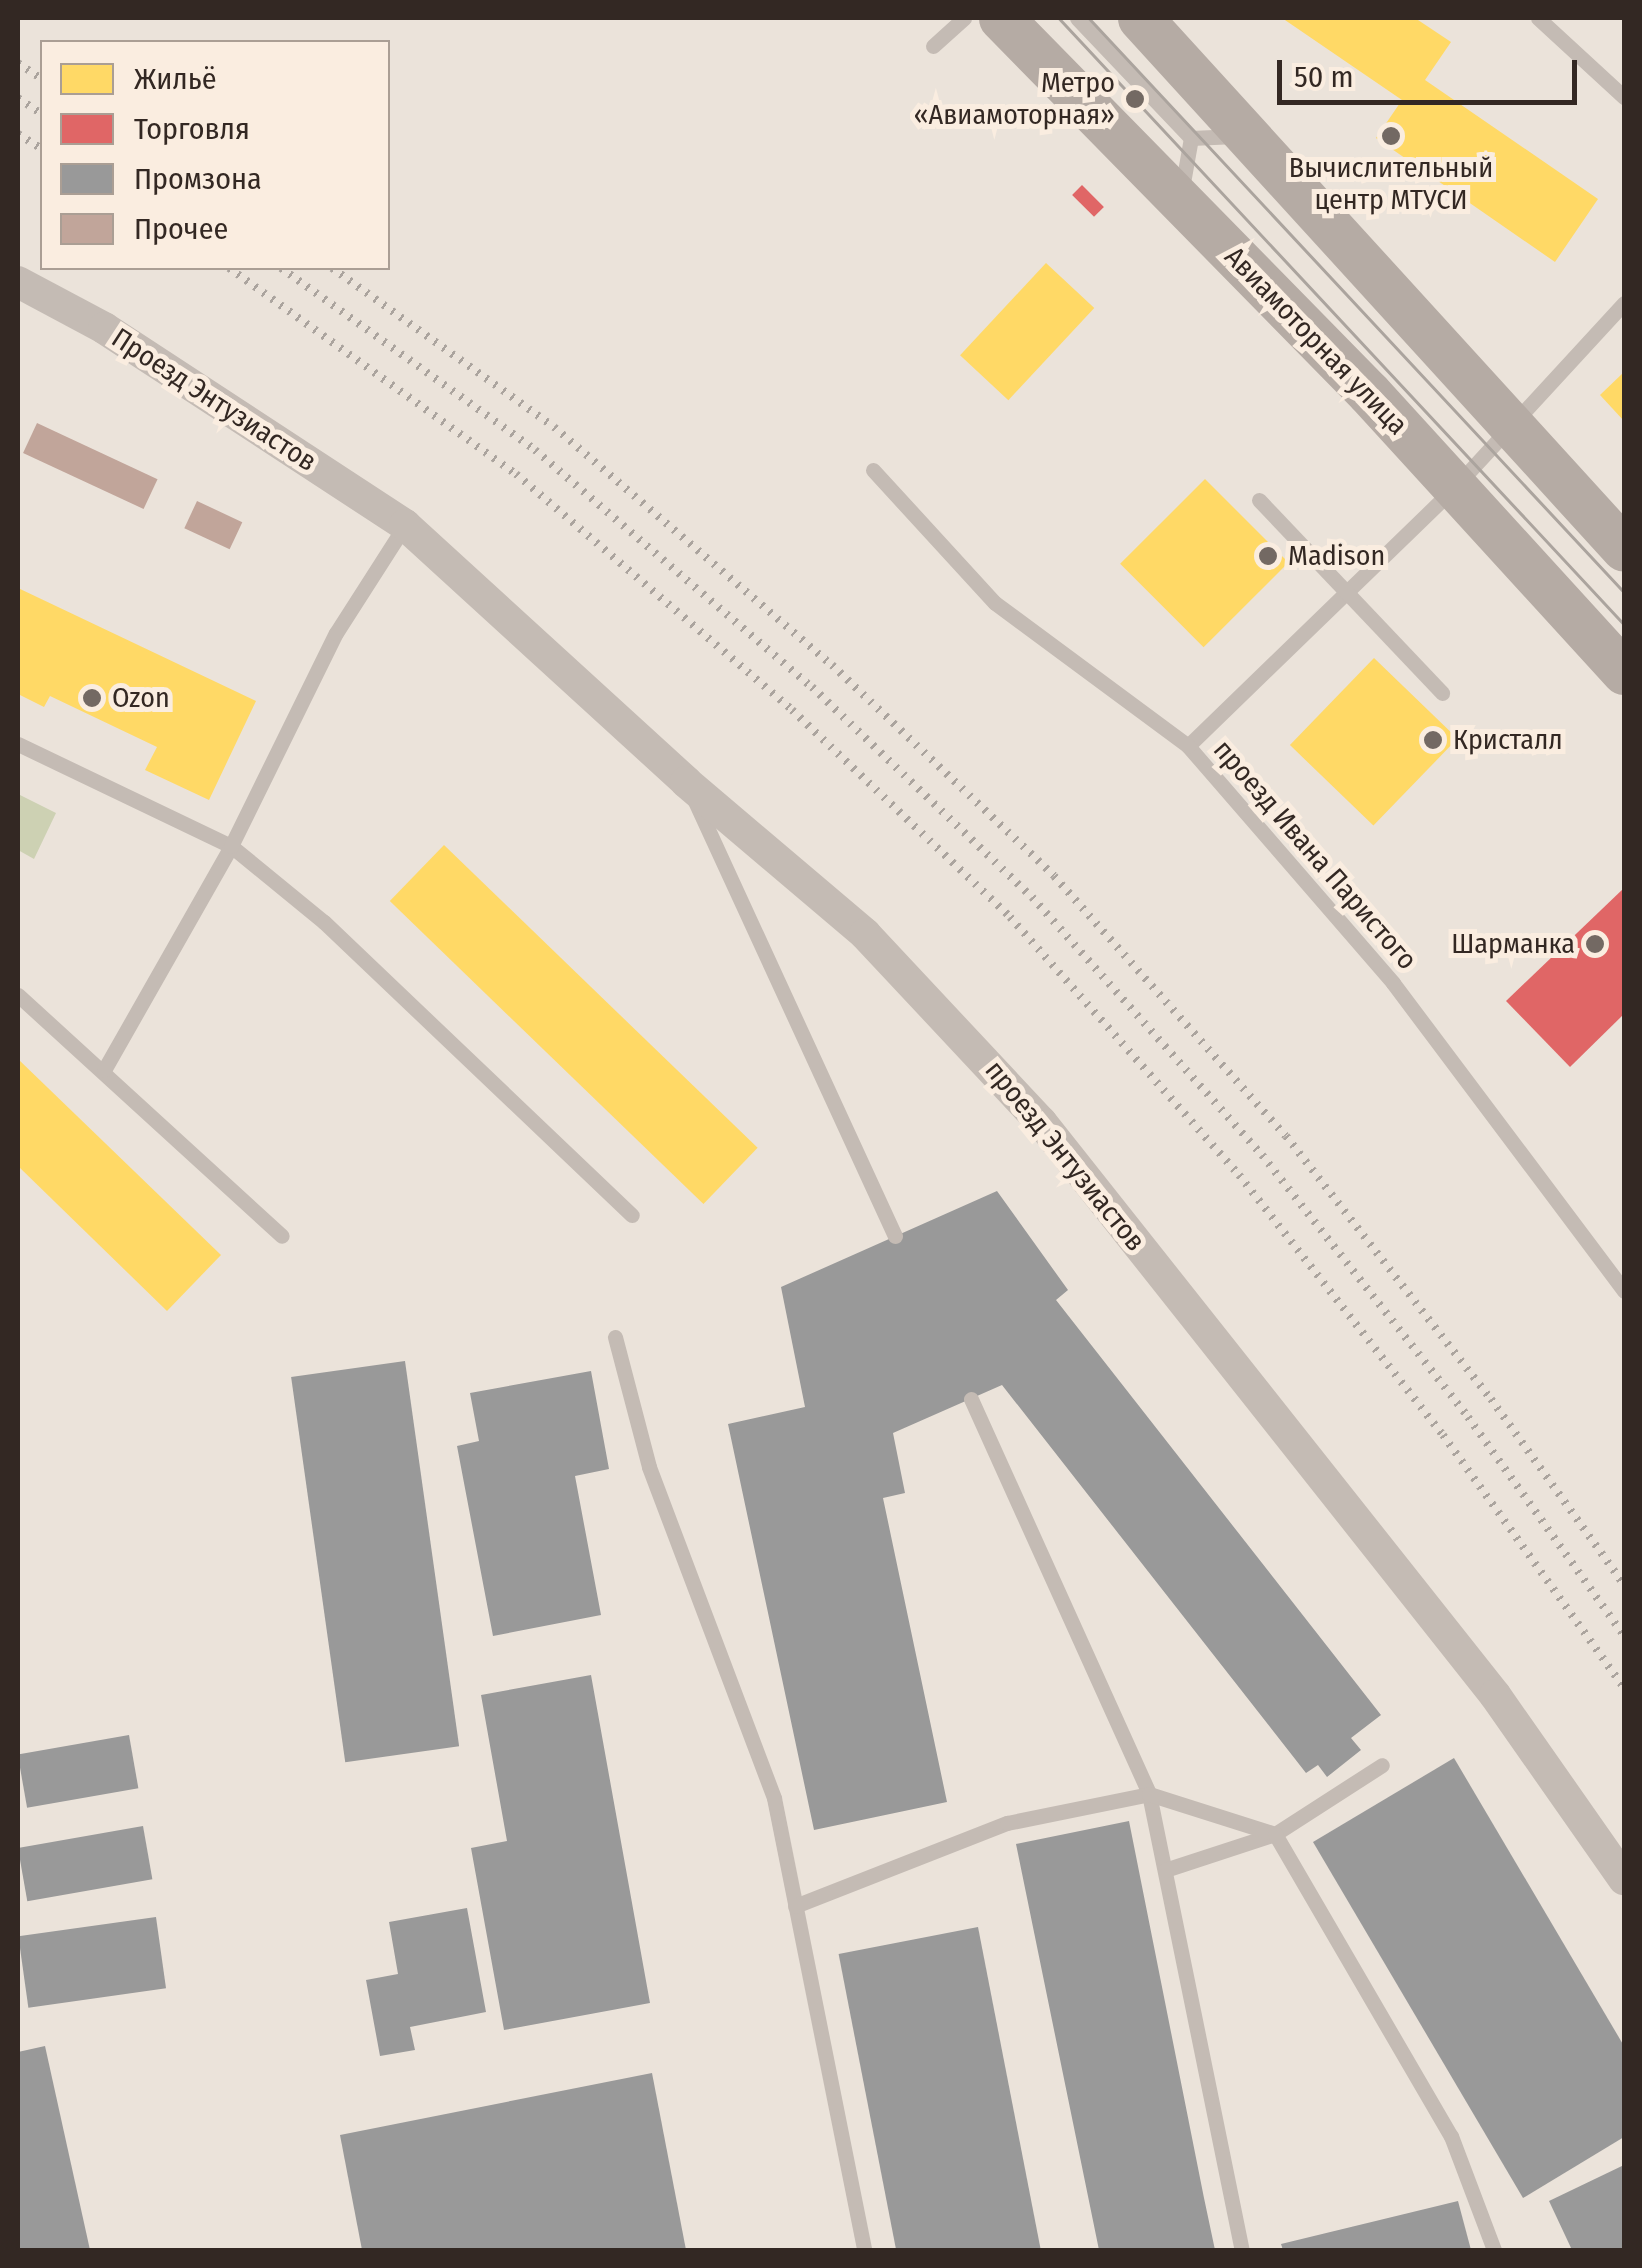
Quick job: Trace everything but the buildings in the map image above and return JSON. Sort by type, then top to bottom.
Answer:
[{"type":"main road","name":"Авиамоторная улица","points":[[1000,18],[1180,199],[1624,672]]},
{"type":"main road","points":[[1140,18],[1624,549]]},
{"type":"street","name":"Проезд Энтузиастов","points":[[18,282],[104,328],[405,525]]},
{"type":"street","name":"проезд Энтузиастов","points":[[405,525],[686,782],[839,910],[1040,1122],[1495,1696],[1624,1878]]},
{"type":"lane","points":[[933,46],[964,18]]},
{"type":"lane","points":[[1077,18],[1191,138],[1249,136]]},
{"type":"lane","points":[[1538,18],[1624,97]]},
{"type":"lane","points":[[1180,199],[1191,138]]},
{"type":"lane","name":"проезд Ивана Паристого","points":[[1624,303],[1508,422],[1453,489],[1188,746],[1393,982],[1624,1291]]},
{"type":"lane","points":[[873,470],[995,603],[1188,746]]},
{"type":"lane","points":[[1259,500],[1442,693]]},
{"type":"lane","points":[[104,1070],[231,846],[336,633],[405,525]]},
{"type":"lane","points":[[18,744],[231,846],[324,922],[632,1214]]},
{"type":"lane","points":[[686,782],[895,1236]]},
{"type":"lane","points":[[18,994],[282,1236]]},
{"type":"lane","points":[[616,1337],[649,1467],[774,1798],[864,2250]]},
{"type":"lane","points":[[971,1399],[1149,1794],[1242,2250]]},
{"type":"lane","points":[[1165,1870],[1275,1834],[1382,1765]]},
{"type":"lane","points":[[796,1906],[1007,1823],[1149,1794],[1275,1834],[1451,2136],[1494,2250]]},
{"type":"green space","points":[[18,794],[56,813],[34,859],[18,850]]},
{"type":"tram line","points":[[1059,18],[1624,624]]},
{"type":"tram line","points":[[1089,18],[1624,592]]},
{"type":"railway","points":[[18,63],[40,78]]},
{"type":"railway","points":[[18,98],[40,113]]},
{"type":"railway","points":[[18,134],[40,148]]},
{"type":"railway","points":[[232,270],[516,474],[792,710],[1010,917],[1239,1175],[1443,1435],[1624,1688]]},
{"type":"railway","points":[[284,270],[535,450],[812,687],[1032,897],[1262,1155],[1468,1417],[1624,1636]]},
{"type":"railway","points":[[335,270],[554,427],[832,665],[1054,876],[1286,1136],[1491,1399],[1624,1585]]},
{"type":"place","name":"Метро «Авиамоторная»","points":[[1135,99]]},
{"type":"place","name":"Вычислительный центр МТУСИ","points":[[1391,136]]},
{"type":"place","name":"Madison","points":[[1268,556]]},
{"type":"place","name":"Ozon","points":[[92,698]]},
{"type":"place","name":"Кристалл","points":[[1433,740]]},
{"type":"place","name":"Шарманка","points":[[1595,944]]}]
